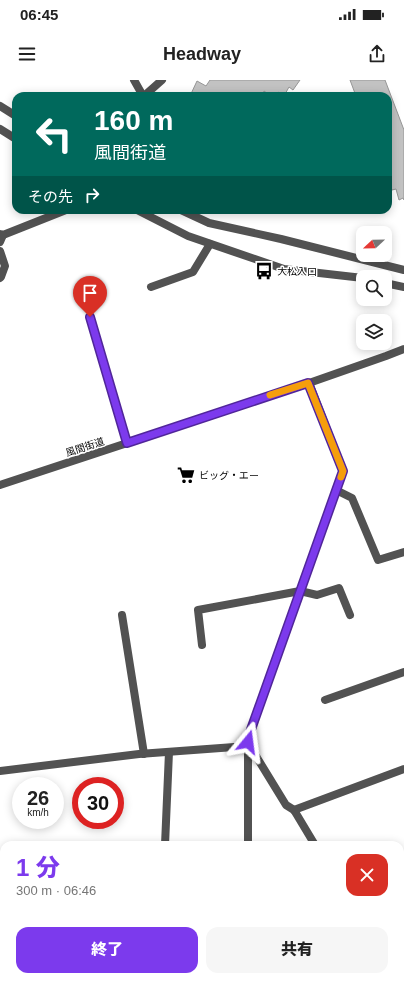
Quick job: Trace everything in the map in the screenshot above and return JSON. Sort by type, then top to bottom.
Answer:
[{"type":"street","points":[[134,80],[142,92]]},
{"type":"street","points":[[148,92],[162,80]]},
{"type":"street","points":[[0,106],[12,114]]},
{"type":"street","points":[[0,129],[12,136]]},
{"type":"street","points":[[1,237],[56,214]]},
{"type":"street","points":[[145,214],[188,236],[284,269],[356,277]]},
{"type":"street","points":[[190,214],[209,223],[281,239],[404,270]]},
{"type":"street","points":[[151,287],[193,272],[210,244]]},
{"type":"street","points":[[0,251],[5,266],[0,278]]},
{"type":"street","points":[[392,284],[404,287]]},
{"type":"street","points":[[90,317],[127,443]]},
{"type":"street","name":"風間街道","points":[[0,485],[308,383],[404,349]]},
{"type":"street","points":[[248,841],[248,738],[343,471],[308,383]]},
{"type":"street","points":[[336,490],[352,498],[378,560],[404,552]]},
{"type":"street","points":[[202,645],[198,610],[300,591],[317,596],[338,588],[350,615]]},
{"type":"street","points":[[122,614],[144,754]]},
{"type":"street","points":[[325,700],[404,672]]},
{"type":"street","points":[[0,771],[144,754],[248,744]]},
{"type":"street","points":[[248,744],[286,805],[294,810],[313,841]]},
{"type":"street","points":[[165,841],[169,752]]},
{"type":"street","points":[[294,810],[404,769]]},
{"type":"building","points":[[210,80],[300,80],[293,90],[289,87],[286,92],[192,92],[197,81],[206,86]]},
{"type":"building","points":[[350,80],[385,80],[390,92],[354,92]]},
{"type":"building","points":[[392,98],[404,130],[404,200],[403,198],[399,200],[396,189],[392,190]]},
{"type":"slow traffic","points":[[270,395],[308,383],[343,471],[341,477]]},
{"type":"place","name":"大松入口","points":[[264,271]]},
{"type":"place","name":"ビッグ・エー","points":[[186,475]]},
{"type":"route","points":[[90,317],[127,443],[308,383],[343,471],[248,738],[248,742]]}]
